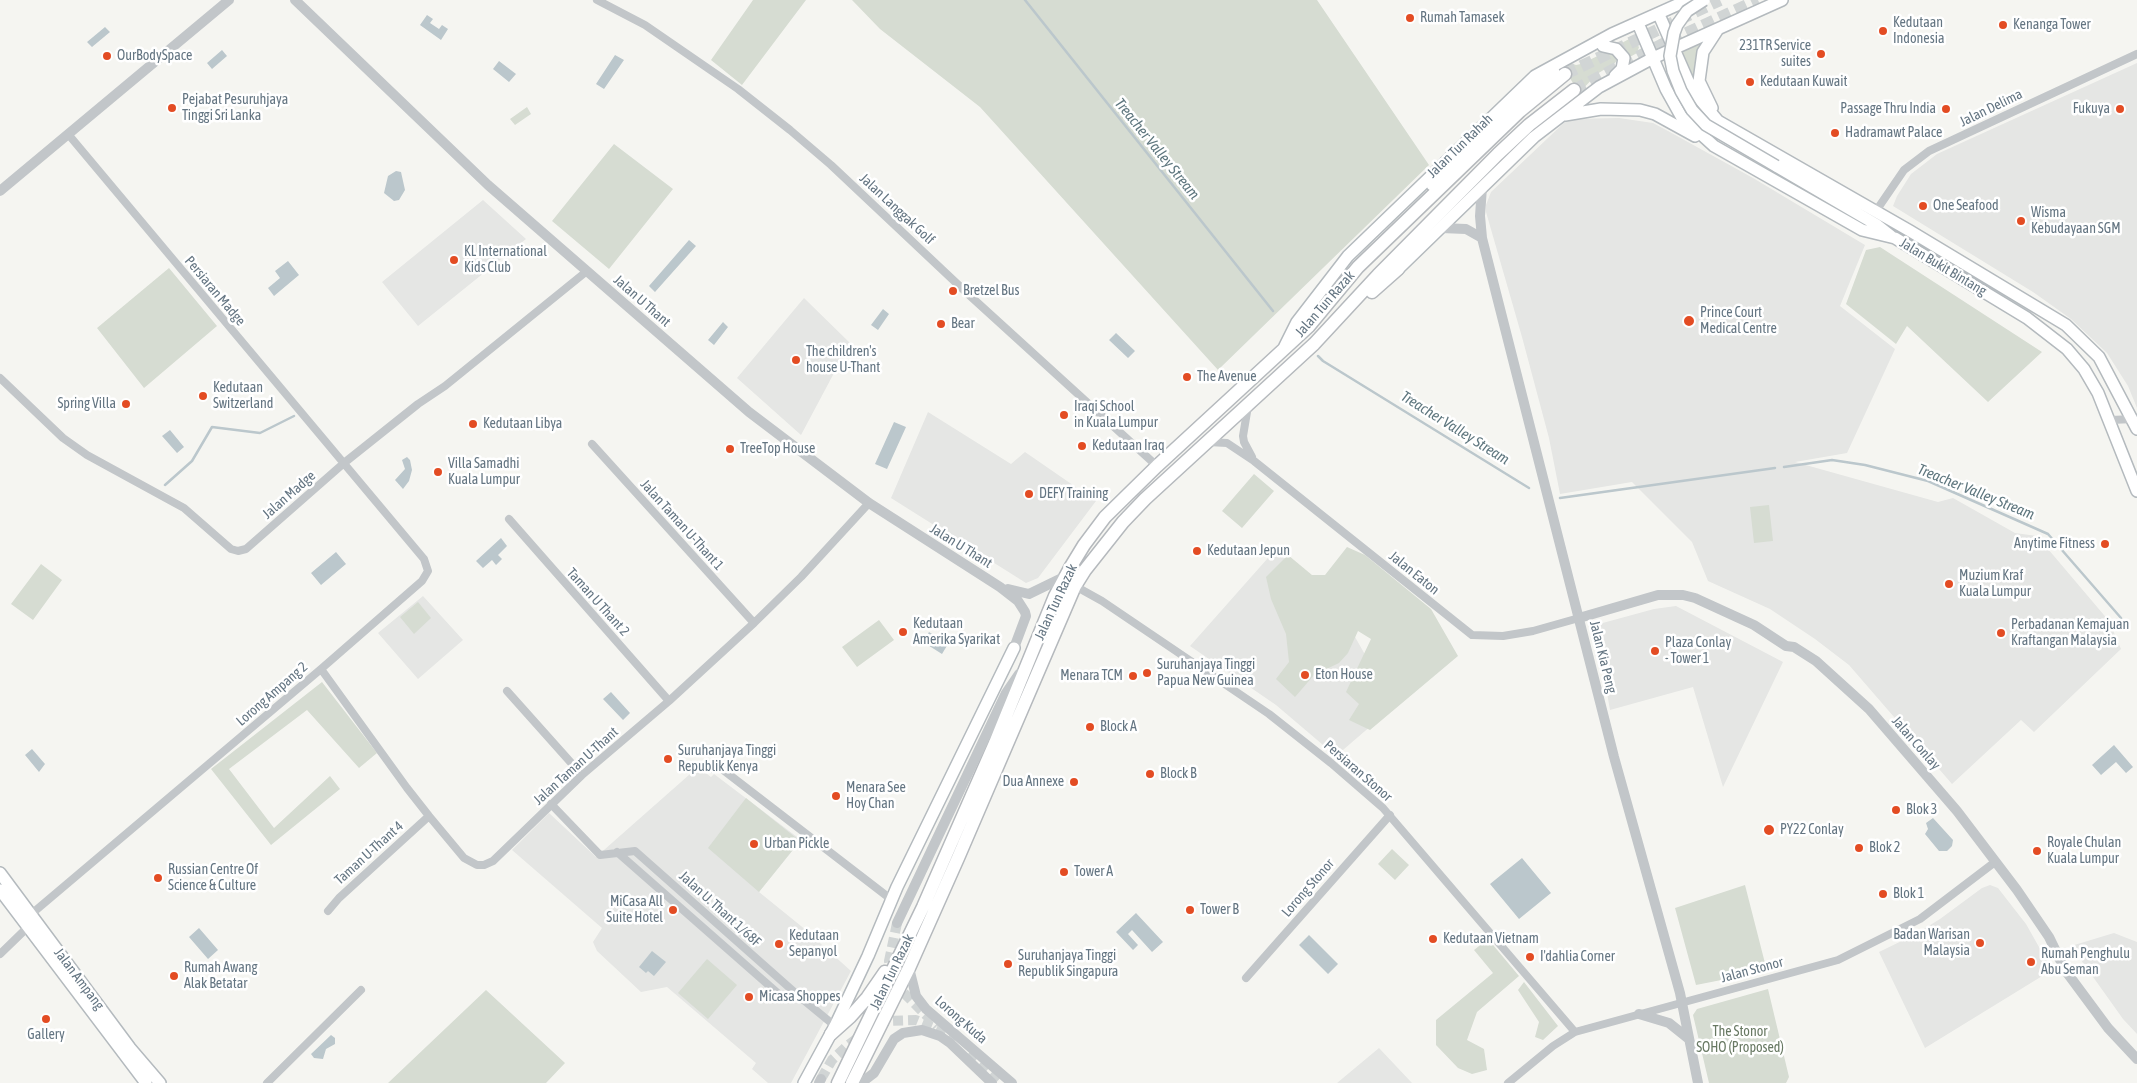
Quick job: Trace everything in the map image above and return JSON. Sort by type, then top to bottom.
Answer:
[{"type":"main road","name":"Jalan Tun Rahah","points":[[1283,352],[1297,322],[1348,256],[1535,76],[1612,34],[1688,0]]},
{"type":"main road","points":[[1358,267],[1364,252],[1373,239],[1547,76],[1693,0]]},
{"type":"main road","points":[[1704,0],[1687,11],[1677,25],[1670,56],[1673,71],[1692,110],[1706,125],[1877,225],[1895,238]]},
{"type":"main road","points":[[1614,77],[1782,0]]},
{"type":"main road","name":"Jalan Bukit Bintang","points":[[1660,17],[1692,90],[1718,121],[1876,211],[2066,326],[2099,357],[2136,423]]},
{"type":"main road","name":"Jalan Bukit Bintang","points":[[1640,28],[1666,89],[1681,116],[1714,146],[1862,230],[1895,238],[2019,314],[2061,344],[2075,357],[2090,378],[2110,420],[2137,491]]},
{"type":"main road","points":[[1718,28],[1703,52],[1698,81],[1718,121]]},
{"type":"main road","points":[[1327,331],[1398,269],[1534,137],[1622,69],[1624,58],[1616,49],[1603,46]]},
{"type":"main road","name":"Jalan Tun Razak","points":[[838,1083],[906,943],[995,743],[1064,577],[1105,517],[1157,466],[1283,352],[1308,326],[1358,267],[1520,111],[1566,74]]},
{"type":"main road","name":"Jalan Tun Razak","points":[[852,1083],[908,968],[958,858],[1075,586],[1123,522],[1327,331],[1378,275],[1498,154],[1529,125],[1574,90]]},
{"type":"main road","points":[[1561,115],[1601,108],[1640,110],[1655,114],[1714,146]]},
{"type":"main road","name":"Jalan Tun Razak","points":[[804,1083],[833,1030],[892,900],[1014,648]]},
{"type":"main road","name":"Jalan Ampang","points":[[0,873],[29,921],[146,1083]]},
{"type":"main road","name":"Jalan Ampang","points":[[0,890],[29,921],[160,1083]]},
{"type":"main road","points":[[833,1030],[867,998],[906,943]]},
{"type":"street","points":[[0,191],[229,0]]},
{"type":"street","name":"Jalan U Thant","points":[[295,0],[488,185],[749,412],[869,503],[1000,587],[1018,601],[1025,612],[1025,622],[1014,648]]},
{"type":"street","name":"Jalan Langgak Golf","points":[[597,0],[645,25],[760,105],[831,165],[968,294],[1157,466]]},
{"type":"street","name":"Jalan Delima","points":[[1876,211],[1904,170],[1929,151],[2137,54]]},
{"type":"street","name":"Persiaran Madge","points":[[68,134],[344,463]]},
{"type":"street","name":"Jalan Kia Peng","points":[[1482,187],[1480,216],[1482,238],[1614,757],[1682,1002],[1698,1083]]},
{"type":"street","points":[[1441,228],[1466,229],[1482,238]]},
{"type":"street","name":"Jalan Madge","points":[[0,378],[62,438],[87,455],[184,508],[231,549],[238,551],[246,549],[344,463],[418,404],[445,386],[587,271]]},
{"type":"street","name":"Jalan Eaton","points":[[1248,404],[1244,442],[1254,461]]},
{"type":"street","points":[[2110,420],[2136,423]]},
{"type":"street","name":"Jalan Eaton","points":[[1207,442],[1227,443],[1254,461],[1472,635],[1503,636],[1532,631],[1579,618]]},
{"type":"street","name":"Jalan Taman U-Thant 1","points":[[592,444],[754,623]]},
{"type":"street","name":"Lorong Ampang 2","points":[[0,954],[29,921],[422,581],[428,570],[424,559],[344,463]]},
{"type":"street","name":"Jalan Taman U-Thant","points":[[321,669],[429,816],[464,858],[477,865],[484,865],[493,861],[582,775],[669,701],[754,623],[801,577],[869,503]]},
{"type":"street","name":"Taman U Thant 2","points":[[509,519],[669,701]]},
{"type":"street","name":"Jalan U Thant","points":[[1000,587],[1029,594],[1064,577]]},
{"type":"street","name":"Persiaran Stonor","points":[[1075,586],[1102,601],[1269,714],[1331,763],[1390,815],[1575,1032]]},
{"type":"street","name":"Jalan Conlay","points":[[1579,618],[1658,595],[1683,595],[1695,598],[1754,626],[1786,646],[1794,648],[1825,669],[1869,709],[1957,811],[2049,937],[2065,970],[2108,1028],[2137,1059]]},
{"type":"street","points":[[897,923],[1006,693],[1033,652]]},
{"type":"street","points":[[507,691],[582,775]]},
{"type":"street","points":[[707,764],[713,768],[718,766],[892,900]]},
{"type":"street","name":"Jalan U. Thant 1/68F","points":[[551,804],[600,855],[635,850],[801,998],[833,1030]]},
{"type":"street","name":"Lorong Stonor","points":[[1246,978],[1390,815]]},
{"type":"street","name":"Taman U-Thant 4","points":[[328,911],[339,898],[429,816]]},
{"type":"street","name":"Jalan U. Thant 1/68F","points":[[617,852],[780,996],[801,998]]},
{"type":"street","name":"Jalan Stonor","points":[[1508,1083],[1553,1046],[1575,1032],[1838,960],[1920,919],[1995,862]]},
{"type":"street","name":"Lorong Kuda","points":[[908,968],[916,996],[926,1009],[1012,1083]]},
{"type":"street","points":[[267,1083],[361,990]]},
{"type":"street","points":[[1639,1014],[1669,1023],[1689,1039]]},
{"type":"street","name":"Lorong Kuda","points":[[861,1083],[874,1074],[894,1038],[904,1033],[922,1030],[940,1036],[950,1043],[992,1083]]},
{"type":"shaded area","points":[[427,15],[433,19],[430,23],[439,29],[442,25],[448,29],[441,40],[420,25]]},
{"type":"shaded area","points":[[105,27],[110,32],[92,47],[87,42]]},
{"type":"shaded area","points":[[222,50],[227,56],[212,69],[207,63]]},
{"type":"shaded area","points":[[615,55],[624,60],[604,89],[596,84]]},
{"type":"shaded area","points":[[499,61],[516,74],[509,82],[493,69]]},
{"type":"shaded area","points":[[2137,63],[2137,408],[2128,386],[2107,353],[2071,319],[2033,292],[1893,206],[1911,174],[1937,154]]},
{"type":"shaded area","points":[[1619,118],[1653,123],[1753,178],[1865,245],[1840,306],[1895,349],[1847,453],[1795,462],[1938,502],[1953,498],[2015,533],[2037,536],[2109,621],[2121,649],[2034,732],[2021,720],[1952,784],[1849,665],[1815,639],[1770,609],[1708,581],[1692,542],[1632,482],[1560,494],[1549,438],[1486,212],[1486,205],[1491,192],[1568,119]]},
{"type":"shaded area","points":[[396,171],[401,172],[405,190],[399,200],[394,201],[384,193],[388,176]]},
{"type":"shaded area","name":"KL International Kids Club","points":[[483,200],[526,239],[418,326],[382,282]]},
{"type":"shaded area","points":[[689,240],[696,246],[655,292],[649,286]]},
{"type":"shaded area","points":[[288,261],[299,275],[274,296],[268,288],[280,278],[275,271]]},
{"type":"shaded area","name":"The children's house U-Thant","points":[[804,298],[850,343],[801,435],[737,378]]},
{"type":"shaded area","points":[[883,309],[889,314],[878,330],[871,325]]},
{"type":"shaded area","points":[[723,322],[728,327],[714,345],[708,340]]},
{"type":"shaded area","points":[[1116,333],[1135,351],[1128,358],[1109,340]]},
{"type":"shaded area","points":[[928,412],[1011,464],[1025,452],[1096,501],[1038,578],[1026,583],[891,498]]},
{"type":"shaded area","points":[[894,422],[906,427],[887,469],[875,464]]},
{"type":"shaded area","points":[[170,430],[184,447],[177,453],[162,436]]},
{"type":"shaded area","points":[[407,457],[410,460],[412,470],[409,481],[403,489],[395,480],[405,469],[402,460]]},
{"type":"shaded area","points":[[501,538],[507,546],[498,555],[502,559],[496,565],[492,560],[483,568],[476,561]]},
{"type":"shaded area","name":"Eton House","points":[[1275,550],[1337,605],[1394,706],[1336,756],[1276,705],[1190,646]]},
{"type":"shaded area","points":[[336,552],[346,564],[321,585],[311,573]]},
{"type":"shaded area","points":[[423,596],[463,640],[418,679],[378,633]]},
{"type":"shaded area","points":[[1676,606],[1783,662],[1723,787],[1693,687],[1610,710],[1596,630],[1599,624],[1654,609]]},
{"type":"shaded area","points":[[929,632],[948,644],[942,654],[923,642]]},
{"type":"shaded area","points":[[611,692],[630,713],[623,720],[603,699]]},
{"type":"shaded area","points":[[2114,745],[2133,767],[2126,773],[2116,762],[2101,775],[2092,765]]},
{"type":"shaded area","points":[[32,749],[45,764],[39,772],[25,755]]},
{"type":"shaded area","points":[[698,767],[711,777],[714,774],[801,840],[759,892],[801,926],[851,971],[791,1083],[768,1083],[752,1069],[756,1063],[667,987],[641,992],[597,951],[593,942],[602,928],[512,850],[549,813],[596,857]]},
{"type":"shaded area","points":[[1933,818],[1953,840],[1952,846],[1947,851],[1939,851],[1925,834],[1928,829],[1926,823]]},
{"type":"shaded area","points":[[1522,858],[1551,893],[1519,919],[1490,884]]},
{"type":"shaded area","points":[[1990,885],[1998,888],[2026,924],[2052,970],[1925,1048],[1879,952],[1914,935],[1940,919],[1982,888]]},
{"type":"shaded area","points":[[1136,913],[1163,942],[1152,952],[1132,930],[1128,934],[1138,945],[1133,950],[1116,932]]},
{"type":"shaded area","points":[[199,928],[218,950],[208,959],[189,937]]},
{"type":"shaded area","points":[[2114,933],[2137,942],[2137,1034],[2123,1019],[2071,946]]},
{"type":"shaded area","points":[[1309,935],[1338,964],[1328,974],[1299,945]]},
{"type":"shaded area","points":[[652,951],[666,962],[654,976],[648,971],[646,973],[639,967]]},
{"type":"shaded area","points":[[331,1035],[335,1038],[335,1044],[326,1049],[323,1059],[314,1058],[311,1054]]},
{"type":"shaded area","points":[[1379,1048],[1412,1083],[1337,1083]]},
{"type":"green space","points":[[753,0],[806,0],[742,85],[711,60]]},
{"type":"green space","points":[[852,0],[1317,0],[1429,165],[1218,370],[980,107],[880,29]]},
{"type":"green space","points":[[1629,39],[1639,47],[1637,53],[1628,58],[1620,44]]},
{"type":"green space","points":[[1699,42],[1700,49],[1696,56],[1694,79],[1691,80],[1680,50]]},
{"type":"green space","points":[[1608,51],[1615,55],[1617,60],[1615,63],[1597,74],[1579,93],[1562,65],[1568,62],[1576,65],[1581,64]]},
{"type":"green space","points":[[527,107],[531,114],[515,125],[510,119]]},
{"type":"green space","points":[[614,144],[673,189],[609,269],[552,221]]},
{"type":"green space","points":[[1880,247],[2042,352],[1988,402],[1907,326],[1896,344],[1846,304],[1866,250]]},
{"type":"green space","points":[[169,268],[217,326],[144,388],[97,328]]},
{"type":"green space","points":[[1254,474],[1274,491],[1242,528],[1222,511]]},
{"type":"green space","points":[[1769,505],[1773,541],[1754,543],[1750,507]]},
{"type":"green space","points":[[1347,547],[1365,555],[1431,609],[1458,656],[1370,730],[1349,720],[1359,704],[1346,692],[1371,639],[1358,631],[1348,653],[1339,663],[1314,675],[1295,697],[1276,679],[1289,662],[1286,634],[1271,599],[1266,577],[1288,555],[1312,575],[1325,575]]},
{"type":"green space","points":[[41,564],[62,580],[33,620],[11,604]]},
{"type":"green space","points":[[418,602],[431,618],[414,634],[400,617]]},
{"type":"green space","points":[[879,620],[894,640],[857,667],[842,647]]},
{"type":"green space","points":[[322,682],[377,753],[359,768],[307,710],[229,769],[274,828],[330,776],[340,789],[271,845],[211,769]]},
{"type":"green space","name":"Urban Pickle","points":[[746,798],[800,841],[759,892],[708,848]]},
{"type":"green space","points":[[1392,849],[1409,865],[1395,880],[1378,864]]},
{"type":"green space","points":[[1745,885],[1767,971],[1696,985],[1675,908]]},
{"type":"green space","points":[[1488,939],[1519,976],[1477,1012],[1467,1040],[1484,1049],[1487,1070],[1472,1074],[1458,1068],[1436,1045],[1436,1020],[1493,973],[1474,950]]},
{"type":"green space","points":[[707,959],[737,985],[708,1019],[678,993]]},
{"type":"green space","points":[[1524,982],[1558,1026],[1543,1040],[1535,1037],[1539,1022],[1518,990]]},
{"type":"green space","name":"The Stonor SOHO (Proposed)","points":[[1768,989],[1789,1077],[1786,1083],[1709,1083],[1693,1015],[1697,1009]]},
{"type":"green space","points":[[486,990],[565,1063],[546,1083],[388,1083]]},
{"type":"waterway","name":"Treacher Valley Stream","points":[[1025,0],[1273,311]]},
{"type":"waterway","name":"Treacher Valley Stream","points":[[1318,356],[1323,361],[1529,488]]},
{"type":"waterway","points":[[165,485],[192,461],[212,427],[260,433],[294,416]]},
{"type":"waterway","name":"Treacher Valley Stream","points":[[1784,467],[1832,460],[1865,465],[1928,481],[2048,534],[2121,618]]},
{"type":"waterway","name":"Treacher Valley Stream","points":[[1560,498],[1775,468]]},
{"type":"tunnel","points":[[1565,74],[1720,0]]},
{"type":"tunnel","points":[[1574,90],[1661,45],[1758,0]]},
{"type":"tunnel","points":[[897,923],[889,961],[892,976],[899,988],[937,1026]]},
{"type":"tunnel","points":[[879,1025],[887,1021],[916,1020],[950,1034],[956,1039]]},
{"type":"tunnel","points":[[821,1079],[832,1060],[860,1036]]},
{"type":"tunnel","points":[[968,1054],[1001,1083]]},
{"type":"place","name":"Rumah Tamasek","points":[[1410,18]]},
{"type":"place","name":"Kenanga Tower","points":[[2003,25]]},
{"type":"place","name":"Kedutaan Indonesia","points":[[1883,31]]},
{"type":"place","name":"231TR Service suites","points":[[1821,54]]},
{"type":"place","name":"OurBodySpace","points":[[107,56]]},
{"type":"place","name":"Kedutaan Kuwait","points":[[1750,82]]},
{"type":"place","name":"Pejabat Pesuruhjaya Tinggi Sri Lanka","points":[[172,108]]},
{"type":"place","name":"Passage Thru India","points":[[1946,109]]},
{"type":"place","name":"Fukuya","points":[[2120,109]]},
{"type":"place","name":"Hadramawt Palace","points":[[1835,133]]},
{"type":"place","name":"One Seafood","points":[[1923,206]]},
{"type":"place","name":"Wisma Kebudayaan SGM","points":[[2021,221]]},
{"type":"place","name":"KL International Kids Club","points":[[454,260]]},
{"type":"place","name":"Bretzel Bus","points":[[953,291]]},
{"type":"place","name":"Prince Court Medical Centre","points":[[1689,321]]},
{"type":"place","name":"Bear","points":[[941,324]]},
{"type":"place","name":"The children's house U-Thant","points":[[796,360]]},
{"type":"place","name":"The Avenue","points":[[1187,377]]},
{"type":"place","name":"Kedutaan Switzerland","points":[[203,396]]},
{"type":"place","name":"Spring Villa","points":[[126,404]]},
{"type":"place","name":"Iraqi School in Kuala Lumpur","points":[[1064,415]]},
{"type":"place","name":"Kedutaan Libya","points":[[473,424]]},
{"type":"place","name":"Kedutaan Iraq","points":[[1082,446]]},
{"type":"place","name":"TreeTop House","points":[[730,449]]},
{"type":"place","name":"Villa Samadhi Kuala Lumpur","points":[[438,472]]},
{"type":"place","name":"DEFY Training","points":[[1029,494]]},
{"type":"place","name":"Anytime Fitness","points":[[2105,544]]},
{"type":"place","name":"Kedutaan Jepun","points":[[1197,551]]},
{"type":"place","name":"Muzium Kraf Kuala Lumpur","points":[[1949,584]]},
{"type":"place","name":"Kedutaan Amerika Syarikat","points":[[903,632]]},
{"type":"place","name":"Perbadanan Kemajuan Kraftangan Malaysia","points":[[2001,633]]},
{"type":"place","name":"Plaza Conlay - Tower 1","points":[[1655,651]]},
{"type":"place","name":"Suruhanjaya Tinggi Papua New Guinea","points":[[1147,673]]},
{"type":"place","name":"Eton House","points":[[1305,675]]},
{"type":"place","name":"Menara TCM","points":[[1133,676]]},
{"type":"place","name":"Block A","points":[[1090,727]]},
{"type":"place","name":"Suruhanjaya Tinggi Republik Kenya","points":[[668,759]]},
{"type":"place","name":"Block B","points":[[1150,774]]},
{"type":"place","name":"Dua Annexe","points":[[1074,782]]},
{"type":"place","name":"Menara See Hoy Chan","points":[[836,796]]},
{"type":"place","name":"Blok 3","points":[[1896,810]]},
{"type":"place","name":"PY22 Conlay","points":[[1769,830]]},
{"type":"place","name":"Urban Pickle","points":[[754,844]]},
{"type":"place","name":"Blok 2","points":[[1859,848]]},
{"type":"place","name":"Royale Chulan Kuala Lumpur","points":[[2037,851]]},
{"type":"place","name":"Tower A","points":[[1064,872]]},
{"type":"place","name":"Russian Centre Of Science & Culture","points":[[158,878]]},
{"type":"place","name":"Blok 1","points":[[1883,894]]},
{"type":"place","name":"MiCasa All Suite Hotel","points":[[673,910]]},
{"type":"place","name":"Tower B","points":[[1190,910]]},
{"type":"place","name":"Kedutaan Vietnam","points":[[1433,939]]},
{"type":"place","name":"Badan Warisan Malaysia","points":[[1980,943]]},
{"type":"place","name":"Kedutaan Sepanyol","points":[[779,944]]},
{"type":"place","name":"I'dahlia Corner","points":[[1530,957]]},
{"type":"place","name":"Rumah Penghulu Abu Seman","points":[[2031,962]]},
{"type":"place","name":"Suruhanjaya Tinggi Republik Singapura","points":[[1008,964]]},
{"type":"place","name":"Rumah Awang Alak Betatar","points":[[174,976]]},
{"type":"place","name":"Micasa Shoppes","points":[[749,997]]},
{"type":"place","name":"Gallery","points":[[46,1019]]}]
